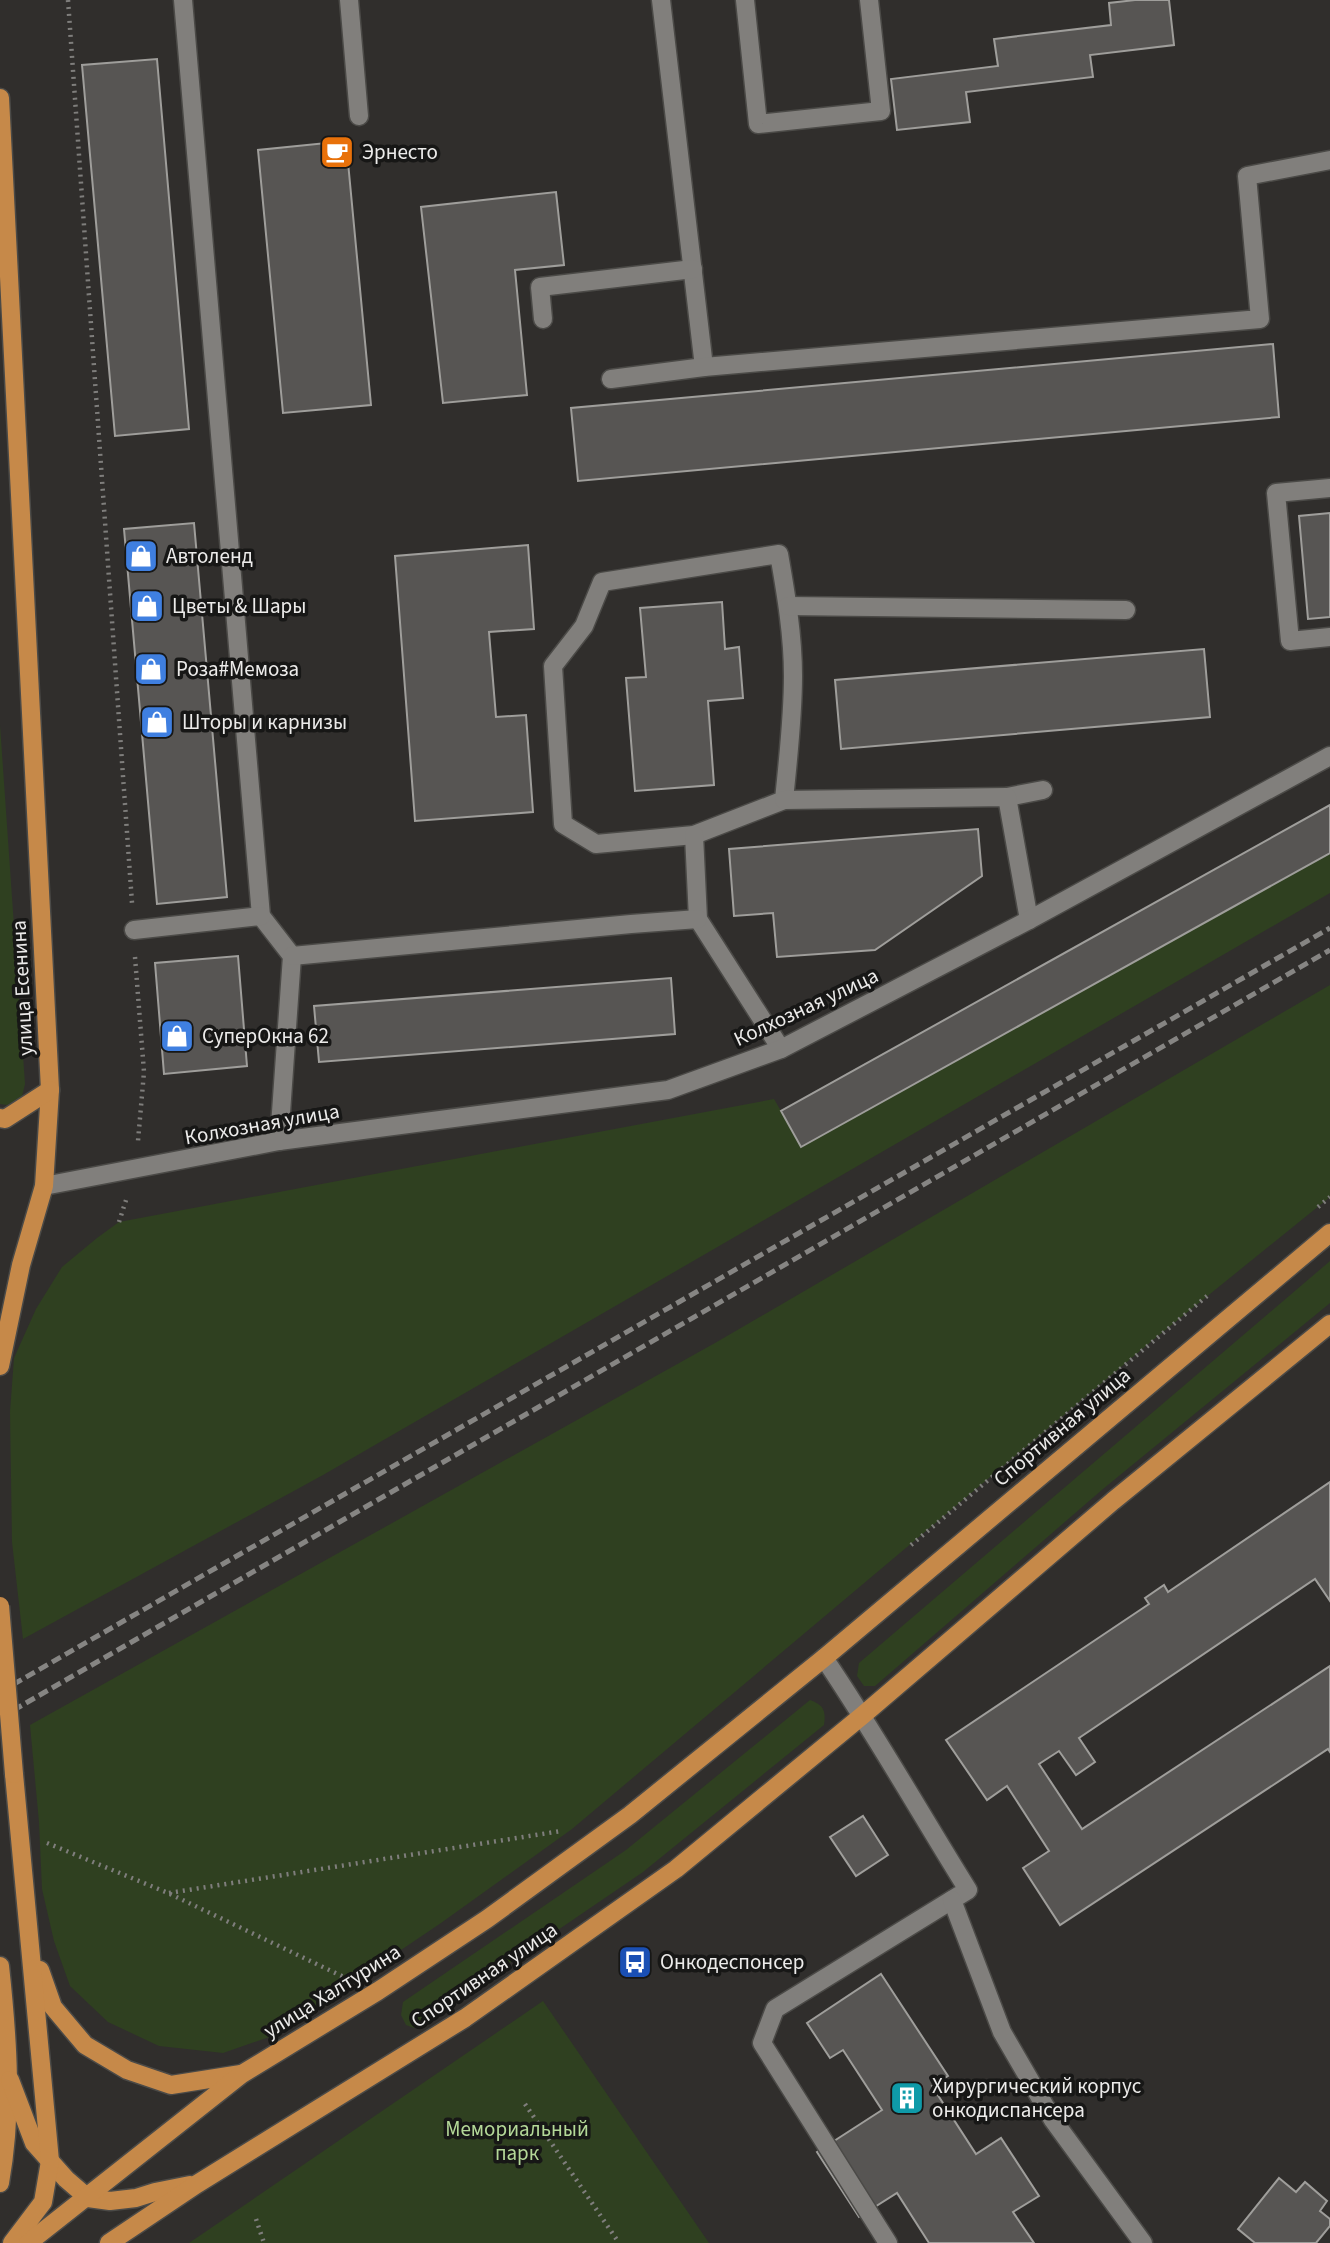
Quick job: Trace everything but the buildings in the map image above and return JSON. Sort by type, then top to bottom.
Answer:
[{"type":"main road","name":"улица Есенина","points":[[0,98],[50,1090],[44,1186],[21,1265],[0,1366]]},
{"type":"main road","points":[[0,1118],[5,1119],[50,1090]]},
{"type":"main road","name":"Спортивная улица","points":[[445,1946],[487,1919],[630,1815],[824,1658],[1254,1294],[1330,1233]]},
{"type":"main road","name":"Спортивная улица","points":[[109,2243],[197,2184],[466,2018],[676,1869],[863,1715],[1113,1501],[1330,1324]]},
{"type":"main road","points":[[0,1606],[50,2161],[43,2202],[12,2243]]},
{"type":"main road","name":"улица Халтурина","points":[[242,2074],[378,1991],[445,1946]]},
{"type":"main road","points":[[32,1947],[53,2007],[85,2045],[127,2070],[172,2085],[242,2074]]},
{"type":"main road","points":[[0,1966],[10,2080],[0,2183]]},
{"type":"main road","points":[[28,2243],[242,2074]]},
{"type":"main road","points":[[10,2080],[34,2143],[66,2179],[88,2198],[110,2201],[136,2198],[197,2184]]},
{"type":"street","points":[[183,0],[261,916],[292,956],[279,1141]]},
{"type":"street","points":[[349,0],[359,116]]},
{"type":"street","points":[[661,0],[704,367]]},
{"type":"street","points":[[746,0],[758,124],[881,111],[869,0]]},
{"type":"street","points":[[611,379],[704,367],[1260,319],[1247,176],[1330,160]]},
{"type":"street","points":[[543,319],[540,288],[693,269]]},
{"type":"street","points":[[1330,488],[1276,493],[1290,641],[1330,637]]},
{"type":"street","points":[[784,800],[792,731],[793,675],[788,606],[779,554],[602,582],[584,626],[553,666],[564,824],[596,844],[694,835],[784,800],[1007,797],[1044,790]]},
{"type":"street","points":[[788,606],[1126,610]]},
{"type":"street","name":"Колхозная улица","points":[[44,1186],[279,1141],[668,1090],[781,1049],[1029,920],[1330,756]]},
{"type":"street","points":[[1007,797],[1029,920]]},
{"type":"street","points":[[694,835],[698,919],[781,1049]]},
{"type":"street","points":[[134,930],[261,916]]},
{"type":"street","points":[[292,956],[698,919]]},
{"type":"street","points":[[824,1658],[863,1715],[889,1763],[968,1890],[775,2009],[762,2043],[888,2243]]},
{"type":"street","points":[[952,1900],[1002,2032],[1053,2120],[1143,2243]]},
{"type":"path","points":[[68,0],[144,1072],[135,1169],[119,1222]]},
{"type":"path","points":[[1309,1214],[1330,1197]]},
{"type":"path","points":[[902,1553],[1216,1290]]},
{"type":"path","points":[[168,1893],[572,1829],[561,1837]]},
{"type":"path","points":[[50,1844],[168,1893],[354,1982]]},
{"type":"path","points":[[525,2104],[619,2243]]},
{"type":"path","points":[[256,2219],[264,2243]]},
{"type":"green space","points":[[0,725],[25,1084],[22,1096],[7,1105],[0,1104]]},
{"type":"green space","points":[[1330,853],[1330,893],[323,1475],[23,1639],[12,1542],[10,1412],[14,1358],[36,1309],[62,1267],[119,1222],[774,1099],[802,1147]]},
{"type":"green space","points":[[1330,985],[1330,1197],[1153,1340],[572,1829],[441,1923],[275,2035],[223,2053],[159,2046],[108,2022],[70,1986],[54,1941],[42,1889],[30,1725],[715,1343]]},
{"type":"green space","points":[[1330,1261],[1330,1303],[1103,1489],[875,1686],[864,1686],[857,1676],[859,1663]]},
{"type":"green space","points":[[810,1700],[823,1709],[824,1725],[643,1872],[414,2028],[406,2025],[401,2015],[403,2002],[626,1850]]},
{"type":"green space","name":"Мемориальный парк","points":[[543,2001],[709,2243],[189,2243]]},
{"type":"railway","points":[[0,1692],[1330,928]]},
{"type":"railway","points":[[0,1718],[1330,950]]},
{"type":"place","name":"Эрнесто","points":[[337,152]]},
{"type":"place","name":"Автоленд","points":[[141,556]]},
{"type":"place","name":"Цветы & Шары","points":[[147,606]]},
{"type":"place","name":"Роза#Мемоза","points":[[151,669]]},
{"type":"place","name":"Шторы и карнизы","points":[[157,722]]},
{"type":"place","name":"СуперОкна 62","points":[[177,1036]]},
{"type":"place","name":"Онкодеспонсер","points":[[635,1962]]},
{"type":"place","name":"Хирургический корпус онкодиспансера","points":[[907,2098]]}]
